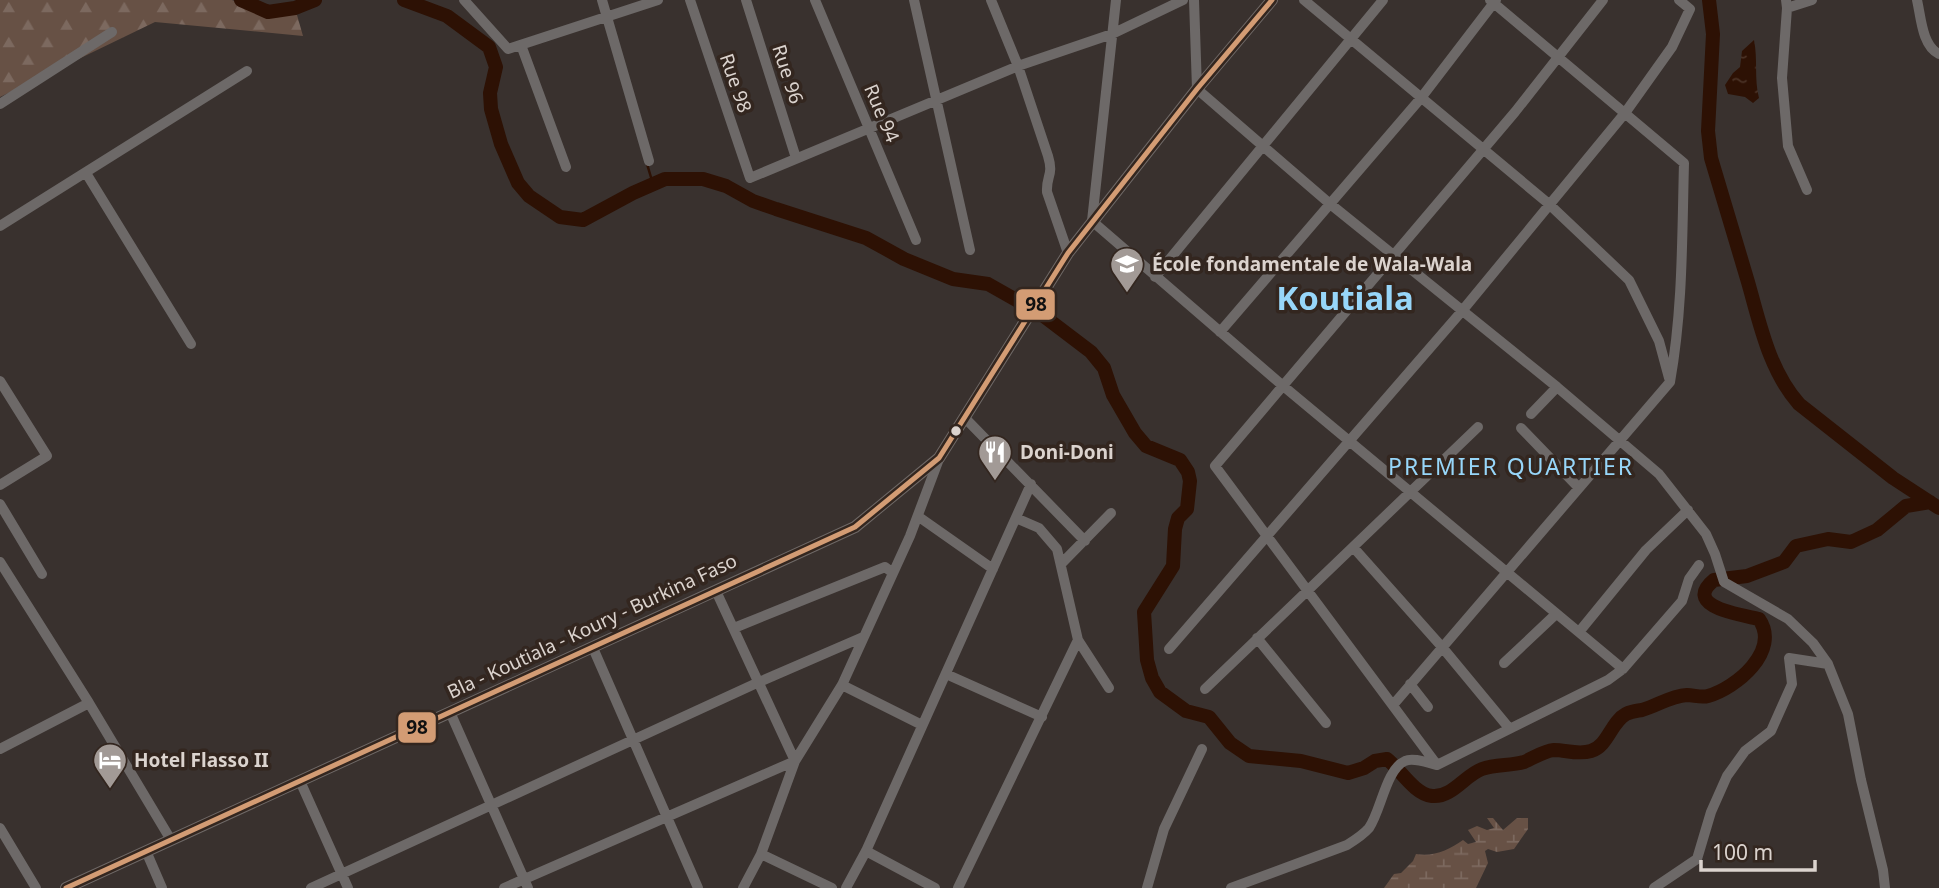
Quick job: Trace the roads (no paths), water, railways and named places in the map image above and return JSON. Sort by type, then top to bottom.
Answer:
[{"type":"main road","name":"Bla - Koutiala - Koury - Burkina Faso","points":[[66,888],[855,527],[939,458],[1068,253],[1272,0]]},
{"type":"street","points":[[464,0],[508,49],[657,0]]},
{"type":"street","points":[[602,0],[649,161]]},
{"type":"street","name":"Rue 98","points":[[690,0],[750,177],[796,158]]},
{"type":"street","name":"Rue 96","points":[[746,0],[796,158]]},
{"type":"street","name":"Rue 94","points":[[815,0],[916,240]]},
{"type":"street","points":[[914,0],[970,250]]},
{"type":"street","points":[[991,0],[1018,66],[1048,156],[1052,170],[1046,183],[1047,192],[1068,253]]},
{"type":"street","points":[[1116,0],[1092,221],[1282,385],[1623,669]]},
{"type":"street","points":[[796,158],[1018,66],[1112,34],[1183,0]]},
{"type":"street","points":[[1194,0],[1198,89],[1329,203],[1557,387],[1659,474],[1706,534],[1722,578],[1788,619],[1813,643],[1828,664],[1848,714],[1885,888]]},
{"type":"street","points":[[1304,0],[1549,204],[1629,280],[1659,341],[1670,382]]},
{"type":"street","points":[[1155,277],[1383,0]]},
{"type":"street","points":[[1437,765],[1214,466],[1515,112],[1603,0]]},
{"type":"street","points":[[1807,190],[1788,146],[1782,78],[1786,4],[1812,0]]},
{"type":"street","points":[[1917,0],[1928,42],[1934,52],[1939,54]]},
{"type":"street","points":[[1220,332],[1421,98],[1493,1],[1684,163],[1680,296],[1676,351],[1670,382],[1392,705]]},
{"type":"street","points":[[1169,649],[1462,311],[1625,113],[1672,47],[1690,9],[1685,2]]},
{"type":"street","points":[[0,104],[112,32]]},
{"type":"street","points":[[521,45],[566,167]]},
{"type":"street","points":[[0,226],[247,71]]},
{"type":"street","points":[[86,173],[191,344]]},
{"type":"street","points":[[0,381],[47,456],[0,485]]},
{"type":"street","points":[[1531,414],[1557,387]]},
{"type":"street","points":[[965,418],[1085,541]]},
{"type":"street","points":[[1205,689],[1306,589],[1478,427]]},
{"type":"street","points":[[1521,428],[1579,488]]},
{"type":"street","points":[[743,888],[761,854],[796,761],[842,685],[919,517],[939,458]]},
{"type":"street","points":[[846,888],[866,851],[1031,484]]},
{"type":"street","points":[[0,504],[42,574]]},
{"type":"street","points":[[1579,632],[1646,550],[1688,510]]},
{"type":"street","points":[[1062,562],[1111,513]]},
{"type":"street","points":[[919,517],[993,569]]},
{"type":"street","points":[[1016,518],[1039,528],[1057,549],[1078,640],[1109,688]]},
{"type":"street","points":[[1353,547],[1443,647],[1509,728]]},
{"type":"street","points":[[0,562],[172,839]]},
{"type":"street","points":[[1231,888],[1347,845],[1360,837],[1370,827],[1394,770],[1403,762],[1409,760],[1437,765],[1608,680],[1623,669],[1682,601],[1689,579],[1699,565]]},
{"type":"street","points":[[734,628],[885,567],[893,573]]},
{"type":"street","points":[[716,591],[796,761]]},
{"type":"street","points":[[1504,663],[1556,614]]},
{"type":"street","points":[[311,888],[863,637]]},
{"type":"street","points":[[1257,638],[1326,723]]},
{"type":"street","points":[[958,888],[1078,640]]},
{"type":"street","points":[[593,648],[698,888]]},
{"type":"street","points":[[1654,888],[1697,859],[1711,812],[1727,776],[1745,751],[1771,731],[1777,719],[1793,684],[1789,659],[1828,664]]},
{"type":"street","points":[[946,674],[1042,718]]},
{"type":"street","points":[[1410,684],[1428,707]]},
{"type":"street","points":[[842,685],[922,725]]},
{"type":"street","points":[[0,749],[89,703]]},
{"type":"street","points":[[450,712],[526,883]]},
{"type":"street","points":[[1147,888],[1164,829],[1202,749]]},
{"type":"street","points":[[504,888],[526,883],[796,761]]},
{"type":"street","points":[[300,781],[348,888]]},
{"type":"street","points":[[0,828],[36,888]]},
{"type":"street","points":[[146,851],[162,888]]},
{"type":"street","points":[[866,851],[934,888]]},
{"type":"street","points":[[761,854],[832,888]]},
{"type":"water","points":[[1754,40],[1759,98],[1753,103],[1745,97],[1728,94],[1725,85],[1740,67],[1742,51]]},
{"type":"waterway","points":[[241,0],[268,12],[295,8],[315,0]]},
{"type":"waterway","points":[[404,0],[447,16],[489,47],[496,67],[490,93],[491,109],[501,144],[518,183],[529,196],[560,217],[583,220],[665,179],[703,179],[726,186],[753,201],[866,238],[904,259],[953,279],[988,284],[1041,314],[1091,352],[1104,368],[1113,395],[1135,433],[1146,446],[1180,460],[1190,481],[1187,509],[1178,518],[1175,529],[1173,566],[1144,612],[1147,660],[1152,678],[1160,692],[1186,711],[1209,717],[1230,743],[1249,756],[1301,761],[1348,773],[1375,761],[1387,759],[1419,791],[1439,796],[1487,767],[1524,762],[1550,751],[1591,751],[1602,744],[1626,714],[1681,696],[1703,697],[1719,692],[1742,677],[1760,655],[1764,631],[1759,619],[1729,612],[1710,603],[1705,597],[1706,589],[1714,580],[1747,576],[1784,562],[1796,546],[1828,539],[1851,542],[1877,530],[1906,506],[1930,502]]},
{"type":"waterway","points":[[1709,0],[1713,34],[1708,131],[1711,158],[1761,330],[1773,362],[1799,404],[1893,478],[1939,508]]},
{"type":"waterway","points":[[647,164],[653,184]]},
{"type":"place","name":"École fondamentale de Wala-Wala","points":[[1127,294]]},
{"type":"place","name":"Doni-Doni","points":[[995,482]]},
{"type":"place","name":"Hotel Flasso II","points":[[110,790]]},
{"type":"district","name":"Koutiala","points":[[1345,298]]},
{"type":"district","name":"PREMIER QUARTIER","points":[[1511,467]]}]
